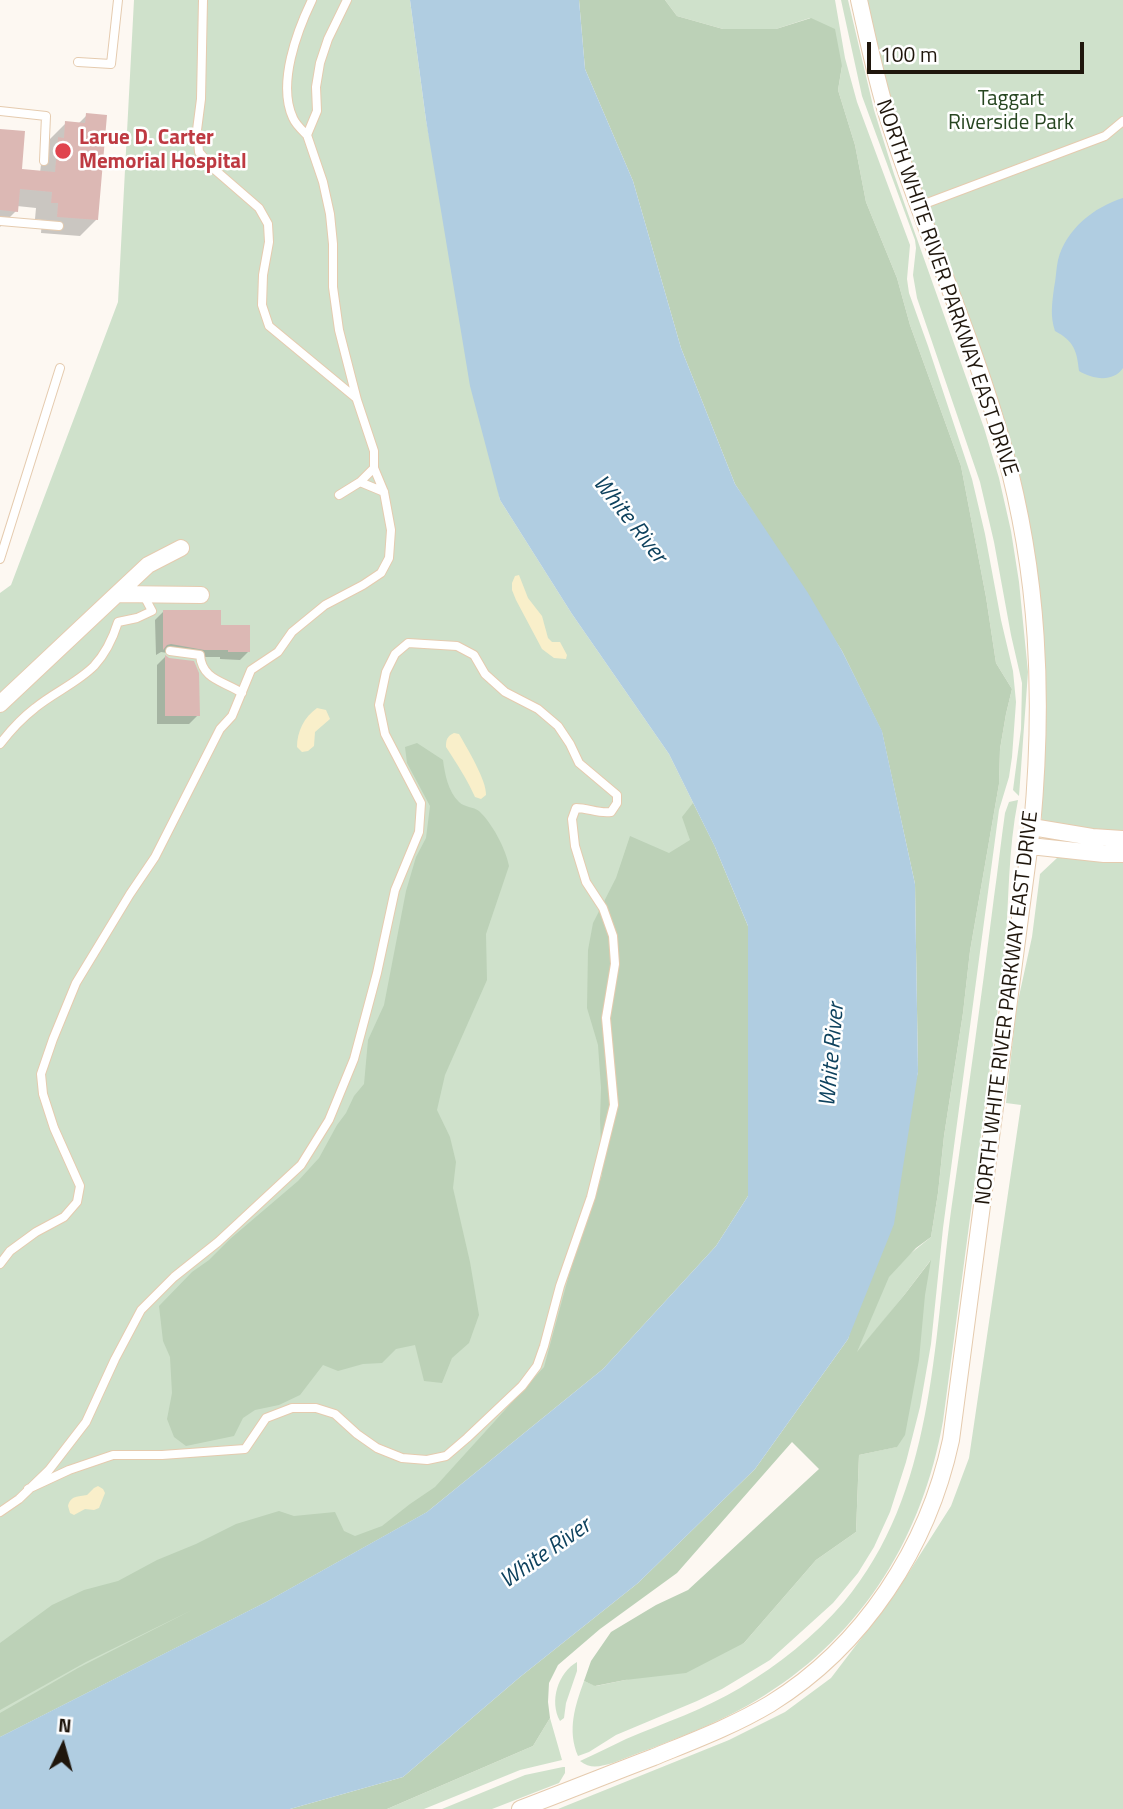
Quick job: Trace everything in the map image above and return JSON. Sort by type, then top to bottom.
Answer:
[{"type":"street","name":"NORTH WHITE RIVER PARKWAY EAST DRIVE","points":[[520,1809],[724,1728],[771,1703],[820,1667],[878,1604],[911,1553],[935,1499],[953,1427],[1032,827],[1038,757],[1039,678],[1035,617],[1025,543],[1013,484],[992,411],[882,99],[859,0]]},
{"type":"street","points":[[0,704],[148,565],[181,548]]},
{"type":"street","points":[[117,594],[201,595]]},
{"type":"street","points":[[1032,827],[1091,837],[1123,839]]},
{"type":"street","points":[[1030,846],[1123,854]]},
{"type":"lane","points":[[78,62],[111,64],[118,0]]},
{"type":"lane","points":[[203,0],[201,99],[197,130],[199,152],[214,169],[259,208],[268,224],[269,242],[263,275],[262,305],[269,326],[357,400]]},
{"type":"lane","points":[[0,1264],[10,1251],[64,1217],[77,1202],[80,1186],[54,1128],[43,1094],[41,1074],[76,983],[155,857],[220,729],[232,716],[251,670],[278,652],[292,632],[325,605],[381,573],[389,558],[391,530],[384,492],[374,468],[373,452],[339,330],[333,287],[330,214],[323,182],[307,135],[291,113],[287,93],[290,64],[300,26],[312,0]]},
{"type":"lane","points":[[307,135],[317,111],[316,87],[320,63],[328,39],[347,0]]},
{"type":"lane","points":[[0,111],[47,117],[44,161]]},
{"type":"lane","points":[[919,206],[1105,136],[1123,121]]},
{"type":"lane","points":[[0,221],[59,226]]},
{"type":"lane","points":[[0,559],[60,368]]},
{"type":"lane","points":[[339,495],[360,482],[374,468]]},
{"type":"lane","points":[[360,482],[384,492]]},
{"type":"lane","points":[[0,744],[35,708],[94,666],[111,642],[118,622],[152,611],[143,594]]},
{"type":"lane","points":[[0,1512],[19,1499],[28,1489],[49,1471],[86,1422],[141,1310],[174,1277],[218,1242],[301,1165],[329,1120],[354,1059],[396,890],[419,832],[421,803],[385,734],[379,705],[386,672],[395,654],[408,643],[457,646],[474,655],[485,674],[505,692],[538,709],[558,726],[579,763],[617,795],[617,803],[611,812],[602,814],[587,808],[576,808],[572,820],[575,846],[586,882],[603,908],[613,936],[615,964],[606,1018],[614,1105],[591,1197],[560,1286],[537,1366],[522,1386],[446,1456],[428,1460],[402,1458],[377,1448],[335,1414],[316,1408],[292,1408],[266,1418],[245,1449],[162,1455],[113,1455],[69,1470],[28,1489]]},
{"type":"lane","points":[[170,651],[200,654],[201,665],[212,678],[242,693]]},
{"type":"green space","points":[[134,0],[410,0],[426,120],[500,500],[572,614],[669,754],[715,847],[642,1278],[427,1512],[266,1602],[0,1737],[0,593],[11,585],[118,302]]},
{"type":"green space","points":[[579,0],[665,0],[677,16],[723,29],[776,29],[811,18],[835,29],[842,66],[838,90],[855,145],[866,202],[897,278],[910,325],[961,466],[996,663],[1012,689],[1000,749],[999,784],[970,951],[931,1237],[916,1248],[889,1277],[857,1352],[931,1260],[919,1360],[905,1435],[897,1447],[859,1455],[856,1532],[816,1560],[744,1643],[686,1673],[595,1686],[584,1681],[591,1661],[611,1632],[656,1605],[688,1590],[819,1469],[792,1442],[677,1573],[600,1629],[558,1665],[549,1683],[550,1718],[533,1746],[387,1809],[290,1809],[403,1777],[520,1677],[638,1583],[755,1469],[848,1339],[918,1072],[915,884],[882,732],[842,651],[735,484],[681,348],[633,181],[585,69]]},
{"type":"green space","points":[[665,0],[835,0],[845,58],[857,102],[910,245],[907,279],[909,293],[972,479],[1013,671],[1016,702],[1012,757],[999,810],[943,1228],[931,1344],[920,1407],[890,1512],[858,1573],[833,1603],[770,1660],[722,1689],[616,1735],[578,1756],[573,1727],[575,1709],[584,1681],[596,1686],[625,1680],[744,1643],[816,1560],[856,1532],[859,1455],[896,1447],[930,1261],[856,1355],[869,1287],[931,1237],[970,951],[999,784],[1000,749],[1012,689],[996,663],[961,466],[910,325],[897,278],[866,202],[855,145],[838,90],[842,66],[810,18],[776,29],[723,29],[677,16]]},
{"type":"green space","points":[[841,0],[848,0],[874,110],[984,428],[1011,531],[1028,672],[1019,796],[1013,790],[1021,729],[1022,683],[994,542],[980,482],[917,298],[913,275],[915,240],[862,96]]},
{"type":"green space","name":"Taggart Riverside Park","points":[[861,0],[1123,0],[1123,839],[1042,829],[1039,724],[1027,557],[992,411],[868,39]]},
{"type":"green space","points":[[417,743],[443,760],[452,793],[459,802],[479,811],[489,822],[502,844],[509,866],[486,934],[487,980],[445,1075],[437,1110],[450,1137],[456,1162],[453,1188],[479,1315],[469,1343],[452,1358],[442,1383],[424,1381],[415,1345],[396,1349],[382,1363],[363,1364],[338,1371],[323,1365],[300,1395],[279,1405],[255,1410],[243,1418],[234,1436],[186,1446],[174,1437],[167,1419],[172,1393],[170,1357],[163,1341],[159,1306],[192,1272],[298,1181],[319,1158],[354,1096],[364,1084],[368,1040],[384,1005],[406,891],[416,857],[426,838],[430,806],[407,763],[405,747]]},
{"type":"green space","points":[[1018,800],[1011,856],[1005,951],[943,1421],[934,1463],[921,1503],[884,1578],[860,1611],[832,1642],[800,1670],[747,1706],[710,1724],[613,1763],[588,1766],[580,1761],[727,1696],[795,1649],[821,1627],[844,1602],[874,1559],[897,1514],[925,1416],[1005,813],[1009,802]]},
{"type":"green space","points":[[693,803],[715,847],[748,926],[748,1196],[716,1246],[603,1369],[427,1512],[266,1602],[0,1737],[0,1713],[78,1668],[192,1610],[86,1662],[0,1710],[0,1643],[52,1605],[84,1590],[118,1581],[236,1524],[279,1511],[294,1516],[335,1512],[344,1531],[355,1536],[382,1526],[435,1487],[544,1367],[570,1271],[602,1175],[598,1045],[587,1008],[588,950],[593,923],[616,878],[630,836],[669,853],[690,840],[682,817]]},
{"type":"green space","points":[[1068,855],[1123,859],[1123,1809],[558,1809],[729,1740],[785,1712],[831,1678],[895,1594],[951,1506],[969,1458],[1021,1105],[1006,1103],[1016,1010],[1032,937],[1040,874],[1057,858]]},
{"type":"green space","points":[[577,1662],[564,1718],[560,1721],[555,1705],[557,1688],[565,1673]]},
{"type":"green space","points":[[550,1718],[562,1760],[520,1770],[424,1809],[387,1809],[533,1746]]},
{"type":"green space","points":[[565,1767],[565,1773],[559,1783],[492,1809],[442,1809],[525,1775]]},
{"type":"sand","points":[[519,575],[528,598],[542,616],[548,638],[552,642],[560,642],[567,655],[566,659],[554,658],[542,649],[512,590],[515,576]]},
{"type":"sand","points":[[317,708],[326,710],[330,719],[315,732],[314,746],[302,752],[297,747],[300,730],[308,716]]},
{"type":"sand","points":[[454,733],[459,734],[480,773],[486,795],[481,799],[475,797],[446,747],[447,738]]},
{"type":"sand","points":[[98,1486],[105,1493],[99,1508],[85,1509],[74,1515],[70,1513],[68,1506],[71,1500],[87,1495]]},
{"type":"water","name":"White River","points":[[410,0],[579,0],[585,69],[633,181],[681,348],[735,484],[808,593],[842,651],[882,731],[915,884],[918,1072],[894,1224],[848,1339],[755,1469],[638,1583],[520,1677],[403,1777],[290,1809],[0,1809],[0,1737],[266,1602],[427,1512],[603,1369],[716,1246],[748,1196],[748,926],[715,847],[669,754],[572,614],[500,500],[470,386],[426,120]]},
{"type":"water","points":[[1123,198],[1123,368],[1114,376],[1096,378],[1079,371],[1073,347],[1055,331],[1052,310],[1057,263],[1074,229],[1092,213]]},
{"type":"building","points":[[86,113],[107,115],[98,220],[57,217],[58,203],[51,203],[52,192],[20,189],[18,212],[0,210],[0,129],[25,131],[22,169],[55,172],[58,137],[64,138],[65,121],[85,123]]},
{"type":"building","points":[[163,610],[221,610],[221,625],[250,625],[250,652],[204,650],[171,644],[163,650]]},
{"type":"building","points":[[165,655],[169,658],[194,661],[199,673],[200,716],[165,716]]},
{"type":"place","name":"Larue D. Carter Memorial Hospital","points":[[63,151]]}]
